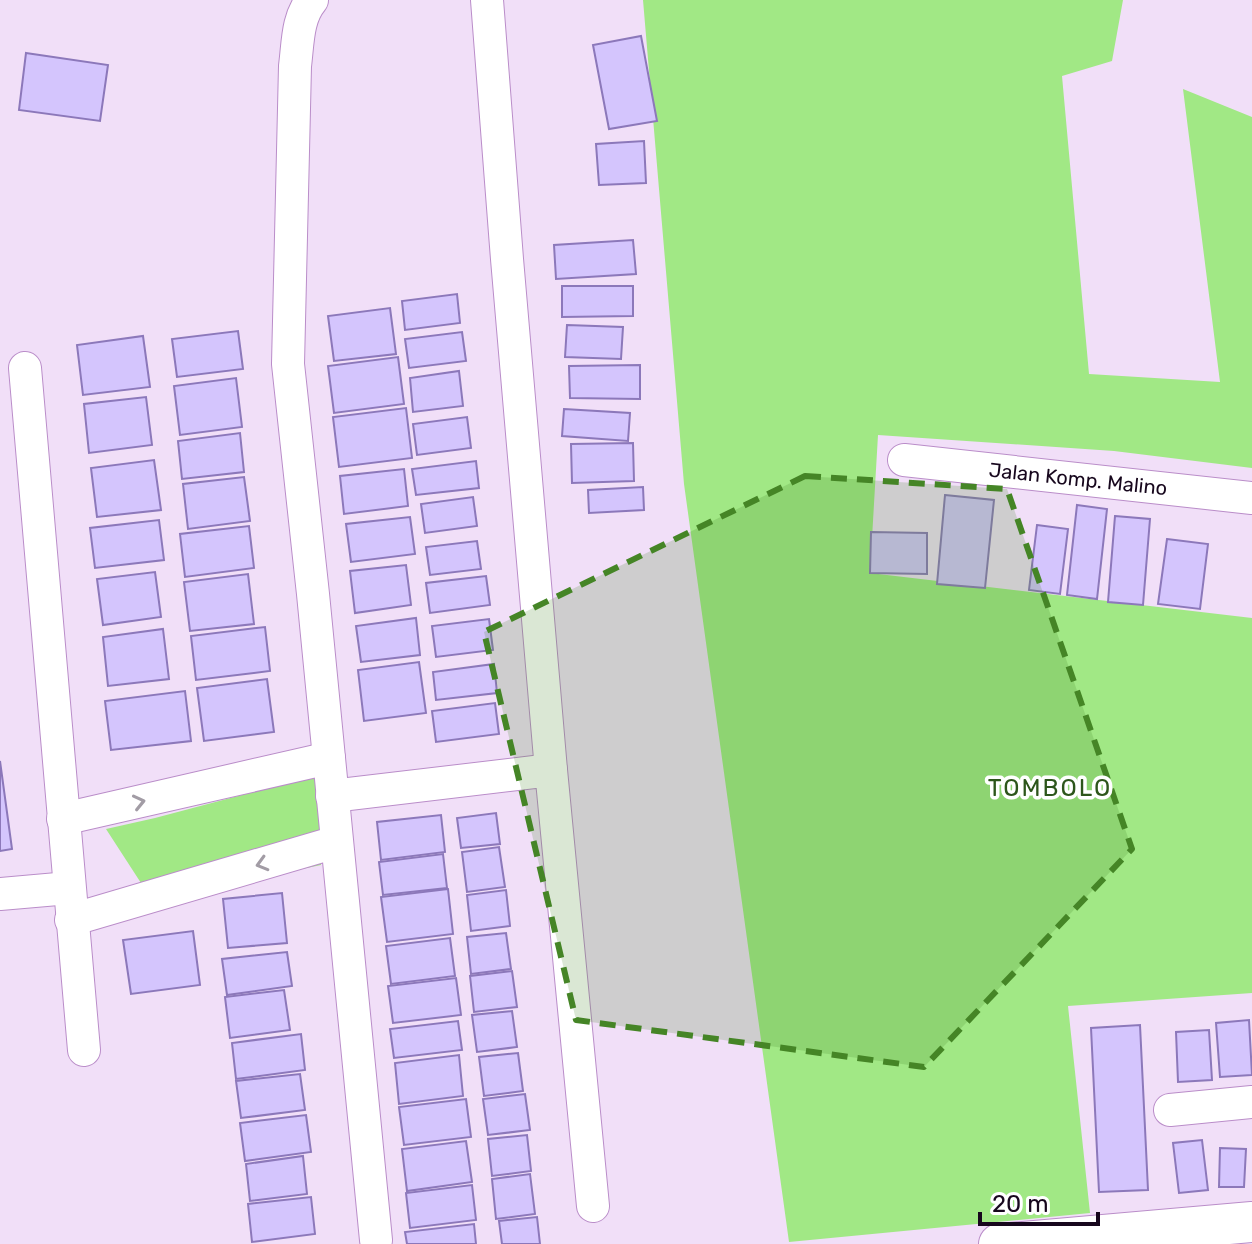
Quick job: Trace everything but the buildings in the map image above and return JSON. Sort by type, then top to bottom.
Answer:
[{"type":"street","points":[[312,0],[301,19],[295,66],[288,364],[376,1240]]},
{"type":"street","points":[[487,0],[551,770],[593,1206]]},
{"type":"street","points":[[25,368],[84,1050]]},
{"type":"street","name":"Jalan Komp. Malino","points":[[904,460],[1252,498]]},
{"type":"street","points":[[63,819],[329,758]]},
{"type":"street","points":[[332,796],[551,770]]},
{"type":"street","points":[[0,894],[70,904],[336,842]]},
{"type":"street","points":[[1170,1110],[1252,1102]]},
{"type":"street","points":[[999,1244],[1252,1222]]},
{"type":"highlighted area","points":[[805,476],[1007,489],[1132,849],[924,1067],[576,1020],[484,632]]},
{"type":"green space","points":[[643,0],[1123,0],[1112,61],[1062,76],[1089,374],[1220,382],[1183,89],[1252,117],[1252,468],[1114,451],[878,435],[870,573],[1252,618],[1252,993],[1068,1006],[1090,1213],[789,1242],[684,484]]},
{"type":"green space","points":[[321,774],[321,865],[152,900],[106,829],[155,818]]},
{"type":"district","name":"TOMBOLO","points":[[1050,788]]}]
